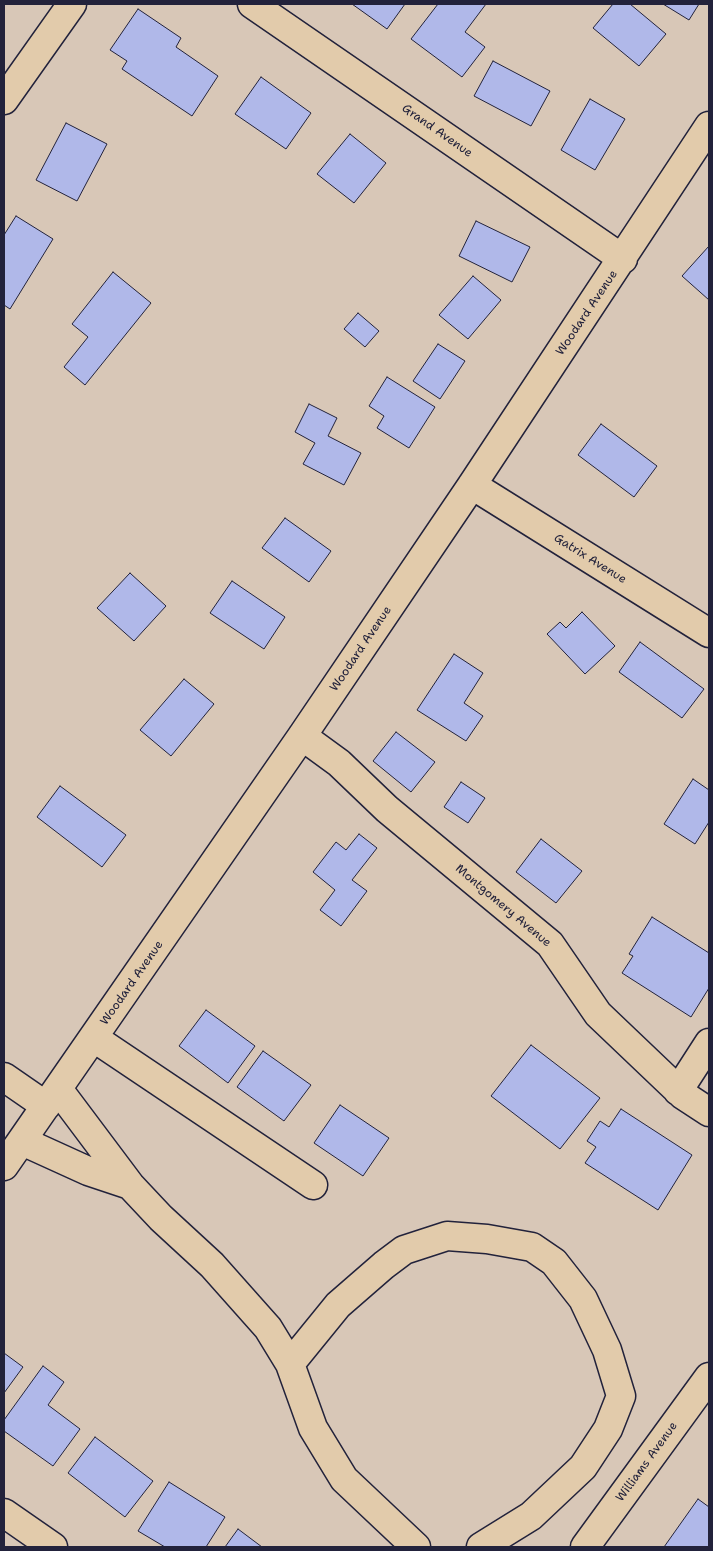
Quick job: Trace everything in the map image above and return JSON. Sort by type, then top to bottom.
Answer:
[{"type":"street","points":[[4,100],[72,4]]},
{"type":"street","name":"Grand Avenue","points":[[252,4],[623,259]]},
{"type":"street","name":"Woodard Avenue","points":[[4,1166],[302,736],[623,259],[709,126]]},
{"type":"street","name":"Gatrix Avenue","points":[[472,485],[709,633]]},
{"type":"street","name":"Montgomery Avenue","points":[[302,736],[339,763],[387,809],[550,944],[598,1014],[678,1091],[709,1112]]},
{"type":"street","points":[[94,1038],[313,1185]]},
{"type":"street","points":[[678,1091],[709,1042]]},
{"type":"street","points":[[4,1077],[52,1098],[130,1186],[212,1266],[262,1321],[290,1364],[313,1428],[344,1479],[416,1547]]},
{"type":"street","points":[[22,1141],[130,1186]]},
{"type":"street","points":[[290,1364],[338,1305],[404,1250],[447,1236],[487,1238],[532,1246],[554,1262],[583,1299],[607,1350],[621,1396],[608,1429],[583,1467],[531,1516],[481,1547]]},
{"type":"street","name":"Williams Avenue","points":[[585,1547],[709,1377]]},
{"type":"street","points":[[4,1513],[53,1547]]},
{"type":"building","points":[[352,4],[405,4],[387,29]]},
{"type":"building","points":[[438,4],[486,4],[465,32],[485,47],[462,77],[411,39]]},
{"type":"building","points":[[613,4],[630,4],[666,34],[639,66],[593,28]]},
{"type":"building","points":[[663,4],[699,4],[689,20]]},
{"type":"building","points":[[138,9],[181,38],[176,47],[218,76],[192,116],[122,69],[127,61],[110,50]]},
{"type":"building","points":[[493,61],[550,91],[531,126],[474,96]]},
{"type":"building","points":[[261,77],[311,113],[286,149],[235,114]]},
{"type":"building","points":[[590,99],[625,119],[595,170],[561,150]]},
{"type":"building","points":[[66,123],[107,144],[77,201],[36,180]]},
{"type":"building","points":[[350,134],[386,163],[354,203],[317,174]]},
{"type":"building","points":[[16,216],[53,239],[10,309],[4,305],[4,235]]},
{"type":"building","points":[[476,221],[530,247],[512,282],[459,256]]},
{"type":"building","points":[[709,246],[709,300],[682,276]]},
{"type":"building","points":[[113,272],[151,303],[85,385],[64,367],[88,337],[72,324]]},
{"type":"building","points":[[473,276],[501,300],[468,339],[439,315]]},
{"type":"building","points":[[358,313],[379,331],[365,347],[344,329]]},
{"type":"building","points":[[438,344],[465,361],[440,399],[413,381]]},
{"type":"building","points":[[387,377],[435,407],[409,448],[377,428],[384,416],[369,406]]},
{"type":"building","points":[[309,404],[337,418],[328,436],[361,453],[344,485],[303,464],[315,443],[295,432]]},
{"type":"building","points":[[601,424],[657,466],[634,497],[578,455]]},
{"type":"building","points":[[285,518],[331,551],[309,582],[262,548]]},
{"type":"building","points":[[130,573],[166,606],[134,641],[97,608]]},
{"type":"building","points":[[232,581],[285,617],[264,649],[210,613]]},
{"type":"building","points":[[582,612],[615,646],[585,674],[547,634],[560,622],[566,628]]},
{"type":"building","points":[[640,642],[704,689],[682,718],[619,672]]},
{"type":"building","points":[[454,654],[483,673],[464,703],[483,716],[466,741],[417,710]]},
{"type":"building","points":[[184,679],[214,704],[171,756],[140,730]]},
{"type":"building","points":[[396,732],[435,762],[411,792],[373,761]]},
{"type":"building","points":[[693,779],[709,790],[709,822],[695,844],[664,824]]},
{"type":"building","points":[[461,782],[485,798],[468,823],[444,807]]},
{"type":"building","points":[[60,786],[126,835],[102,867],[37,817]]},
{"type":"building","points":[[359,834],[377,848],[352,880],[367,891],[341,926],[320,910],[335,890],[313,872],[336,842],[346,850]]},
{"type":"building","points":[[541,839],[582,871],[556,903],[516,872]]},
{"type":"building","points":[[652,917],[709,953],[709,988],[691,1017],[622,973],[633,956],[629,954]]},
{"type":"building","points":[[206,1010],[255,1046],[228,1083],[179,1046]]},
{"type":"building","points":[[531,1045],[600,1098],[560,1149],[491,1096]]},
{"type":"building","points":[[263,1051],[311,1085],[284,1121],[237,1087]]},
{"type":"building","points":[[340,1105],[389,1138],[363,1176],[314,1143]]},
{"type":"building","points":[[621,1109],[692,1155],[658,1210],[585,1163],[596,1147],[587,1141],[600,1121],[609,1127]]},
{"type":"building","points":[[4,1353],[23,1367],[4,1393]]},
{"type":"building","points":[[43,1366],[64,1382],[48,1405],[80,1429],[53,1466],[4,1431],[4,1420]]},
{"type":"building","points":[[95,1437],[153,1481],[125,1517],[68,1473]]},
{"type":"building","points":[[169,1482],[225,1517],[206,1547],[165,1547],[138,1531]]},
{"type":"building","points":[[698,1499],[709,1507],[709,1547],[664,1547]]},
{"type":"building","points":[[238,1529],[262,1547],[225,1547]]}]
